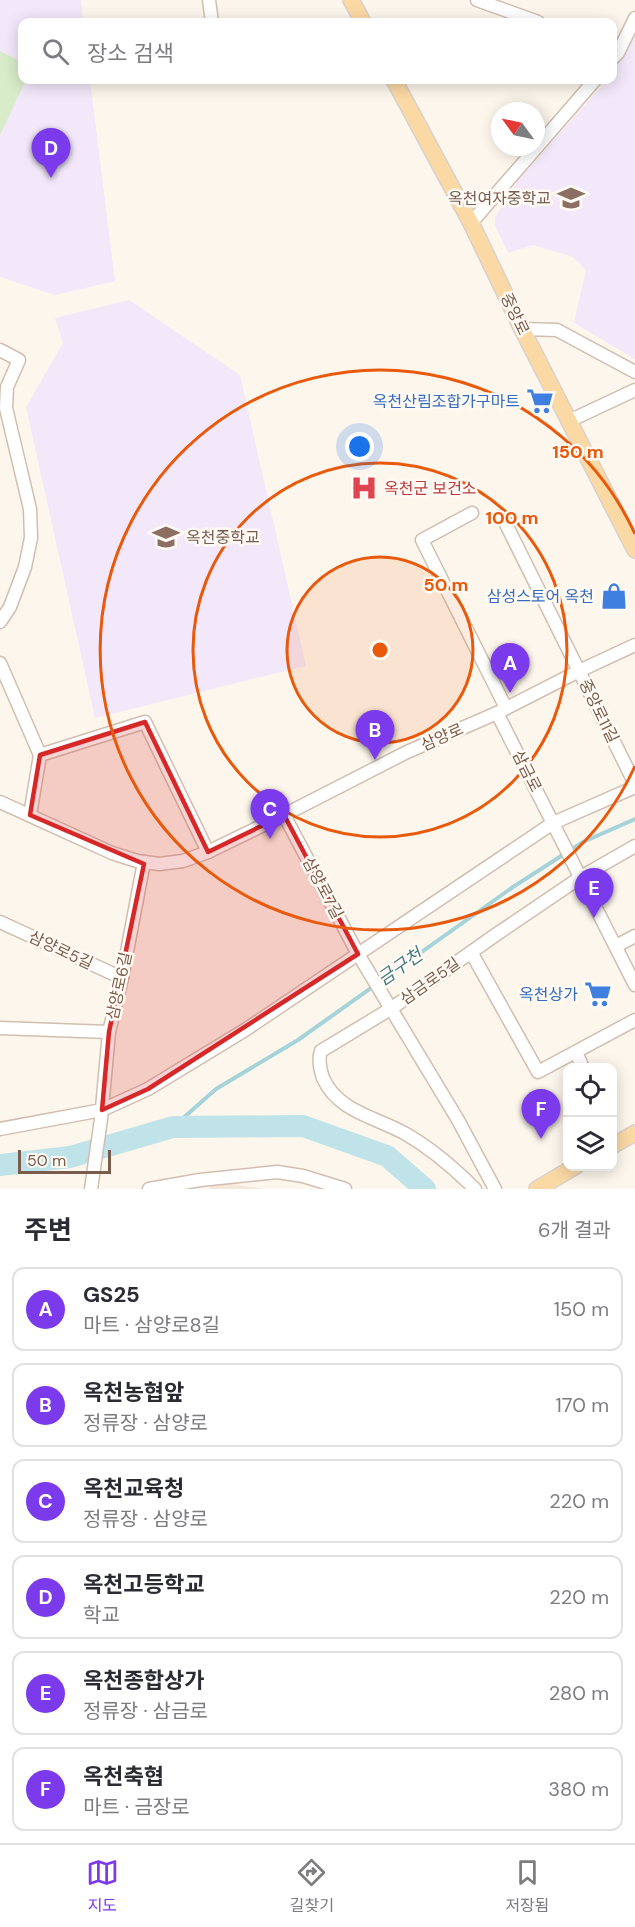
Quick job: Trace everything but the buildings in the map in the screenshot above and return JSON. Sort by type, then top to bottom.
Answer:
[{"type":"main road","points":[[351,0],[361,18]]},
{"type":"main road","name":"중앙로","points":[[396,84],[471,223],[522,329],[635,550]]},
{"type":"main road","points":[[617,1140],[635,1133]]},
{"type":"main road","points":[[537,1189],[569,1171]]},
{"type":"street","points":[[209,0],[211,18]]},
{"type":"street","points":[[477,0],[527,18]]},
{"type":"street","points":[[617,49],[635,18]]},
{"type":"street","points":[[471,223],[592,84]]},
{"type":"street","points":[[522,329],[557,330],[635,372]]},
{"type":"street","points":[[0,350],[19,360],[7,387],[6,408],[30,509],[31,538],[25,567],[10,608],[0,622]]},
{"type":"street","points":[[569,421],[635,390]]},
{"type":"street","name":"삼금로","points":[[472,513],[422,540],[554,826],[579,873]]},
{"type":"street","points":[[502,516],[579,670]]},
{"type":"street","name":"삼양로","points":[[0,802],[112,853],[159,864],[183,861],[208,852],[407,752],[501,710],[579,670],[635,645]]},
{"type":"street","points":[[0,663],[40,755],[30,815]]},
{"type":"street","name":"중앙로11길","points":[[101,1114],[148,1089],[361,958],[554,826],[635,785],[579,670]]},
{"type":"street","points":[[40,755],[145,722],[208,852]]},
{"type":"street","name":"삼양로7길","points":[[284,815],[361,958],[390,1005]]},
{"type":"street","points":[[635,846],[579,873],[635,985]]},
{"type":"street","name":"삼양로6길","points":[[91,1187],[109,1032],[122,978],[144,862]]},
{"type":"street","name":"삼금로5길","points":[[495,1189],[458,1120],[390,1005],[471,952],[579,873]]},
{"type":"street","name":"삼양로5길","points":[[0,922],[122,978]]},
{"type":"street","points":[[616,946],[635,936]]},
{"type":"street","points":[[471,952],[538,1072],[635,1020]]},
{"type":"street","points":[[390,1005],[321,1050],[319,1058],[324,1079],[344,1104],[406,1134],[429,1150],[475,1189]]},
{"type":"street","points":[[0,1028],[109,1032]]},
{"type":"street","points":[[576,1052],[581,1063]]},
{"type":"street","points":[[0,1129],[101,1114]]},
{"type":"street","points":[[149,1189],[200,1184],[276,1172],[303,1176],[345,1189]]},
{"type":"highlighted area","points":[[145,722],[208,852],[284,815],[358,954],[148,1089],[102,1110],[109,1032],[144,864],[30,815],[40,755]]},
{"type":"shaded area","points":[[0,0],[81,0],[83,18],[18,18],[18,84],[90,84],[115,281],[55,295],[0,277]]},
{"type":"shaded area","name":"옥천여자중학교","points":[[635,30],[635,359],[574,323],[586,270],[573,257],[533,245],[508,253],[495,225],[495,217],[519,179],[539,156],[545,156],[545,150],[603,84],[617,84],[617,63]]},
{"type":"shaded area","name":"옥천중학교","points":[[129,300],[240,375],[306,666],[95,718],[26,407],[63,343],[55,318]]},
{"type":"shaded area","points":[[232,1184],[263,1189],[210,1189],[210,1186]]},
{"type":"green space","points":[[0,51],[18,60],[18,84],[24,84],[0,135]]},
{"type":"waterway","name":"금구천","points":[[173,1127],[216,1089],[298,1040],[513,887],[583,842],[635,819]]},
{"type":"waterway","name":"금구천","points":[[0,1165],[70,1157],[173,1127],[303,1126],[387,1156],[425,1189]]},
{"type":"place","name":"옥천고등학교","points":[[51,178]]},
{"type":"place","name":"옥천여자중학교","points":[[571,198]]},
{"type":"place","name":"옥천산림조합가구마트","points":[[540,401]]},
{"type":"place","name":"옥천군 보건소","points":[[364,488]]},
{"type":"place","name":"옥천중학교","points":[[166,537]]},
{"type":"place","name":"삼성스토어 옥천","points":[[614,596]]},
{"type":"place","name":"GS25","points":[[510,693]]},
{"type":"place","name":"옥천농협앞","points":[[375,760]]},
{"type":"place","name":"옥천교육청","points":[[270,839]]},
{"type":"place","name":"옥천종합상가","points":[[594,918]]},
{"type":"place","name":"옥천상가","points":[[598,994]]},
{"type":"place","name":"옥천축협","points":[[541,1139]]}]
